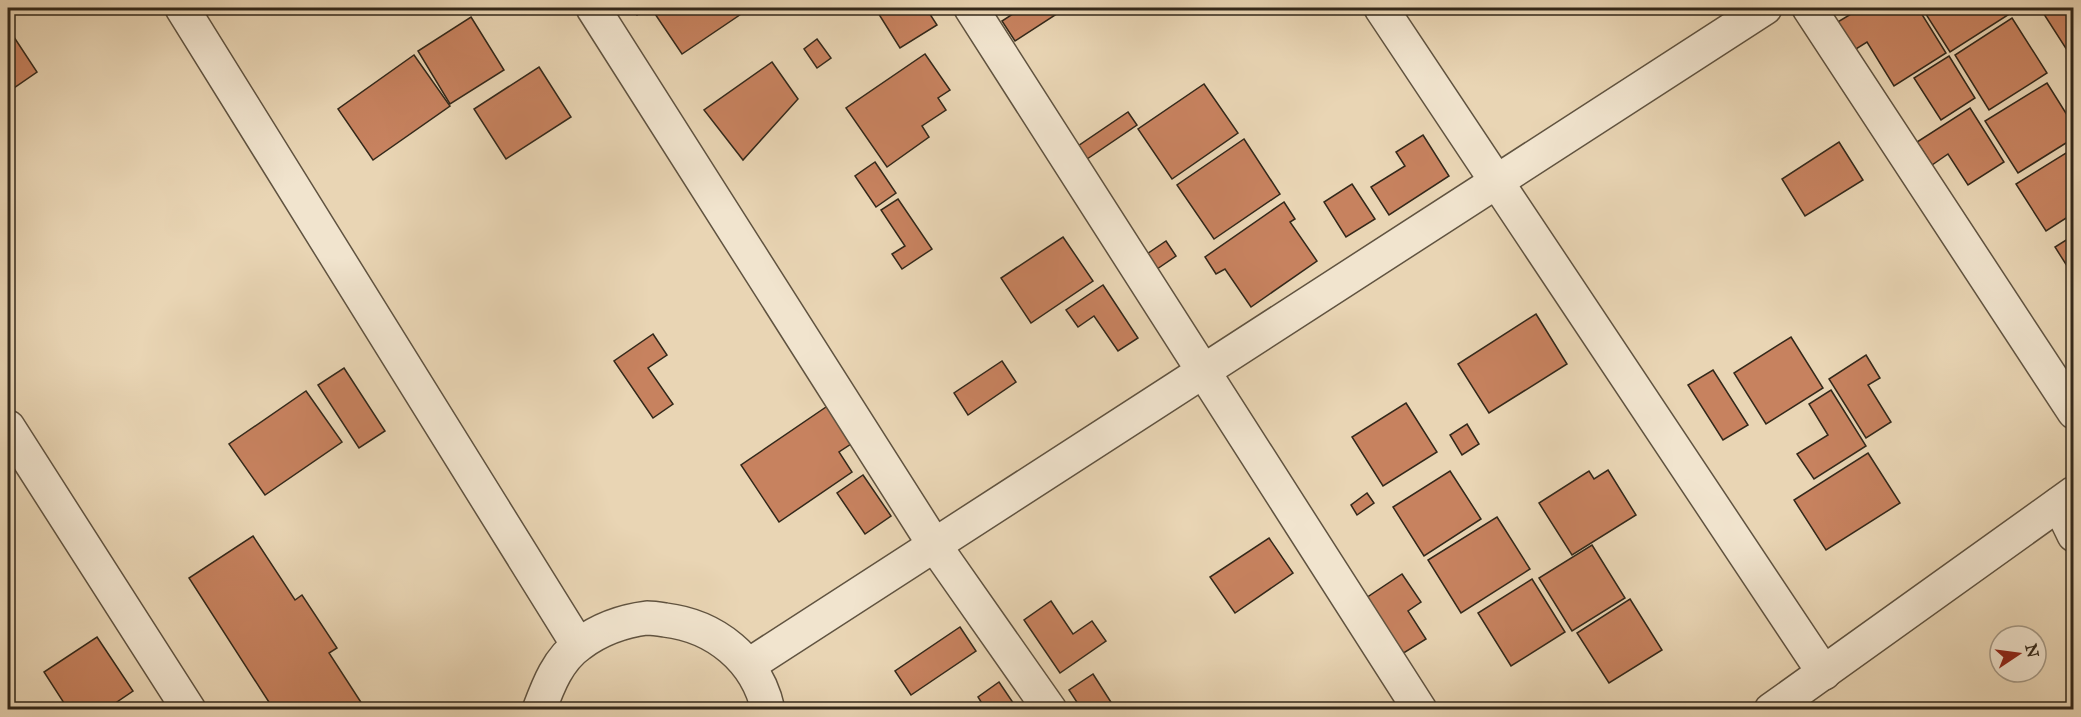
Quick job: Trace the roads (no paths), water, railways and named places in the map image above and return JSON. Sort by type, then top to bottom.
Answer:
[{"type":"street","points":[[182,8],[578,645]]},
{"type":"street","points":[[593,8],[935,546],[1050,710]]},
{"type":"street","points":[[971,8],[1420,710]]},
{"type":"street","points":[[1381,8],[1824,673]]},
{"type":"street","points":[[749,665],[935,546],[1203,369],[1765,8]]},
{"type":"street","points":[[1809,8],[2073,412]]},
{"type":"street","points":[[8,427],[189,710]]},
{"type":"street","points":[[1772,710],[2066,499],[2073,535]]},
{"type":"street","points":[[539,710],[552,676],[578,645],[611,626],[649,618],[687,622],[721,639],[749,665],[765,696],[768,710]]}]
